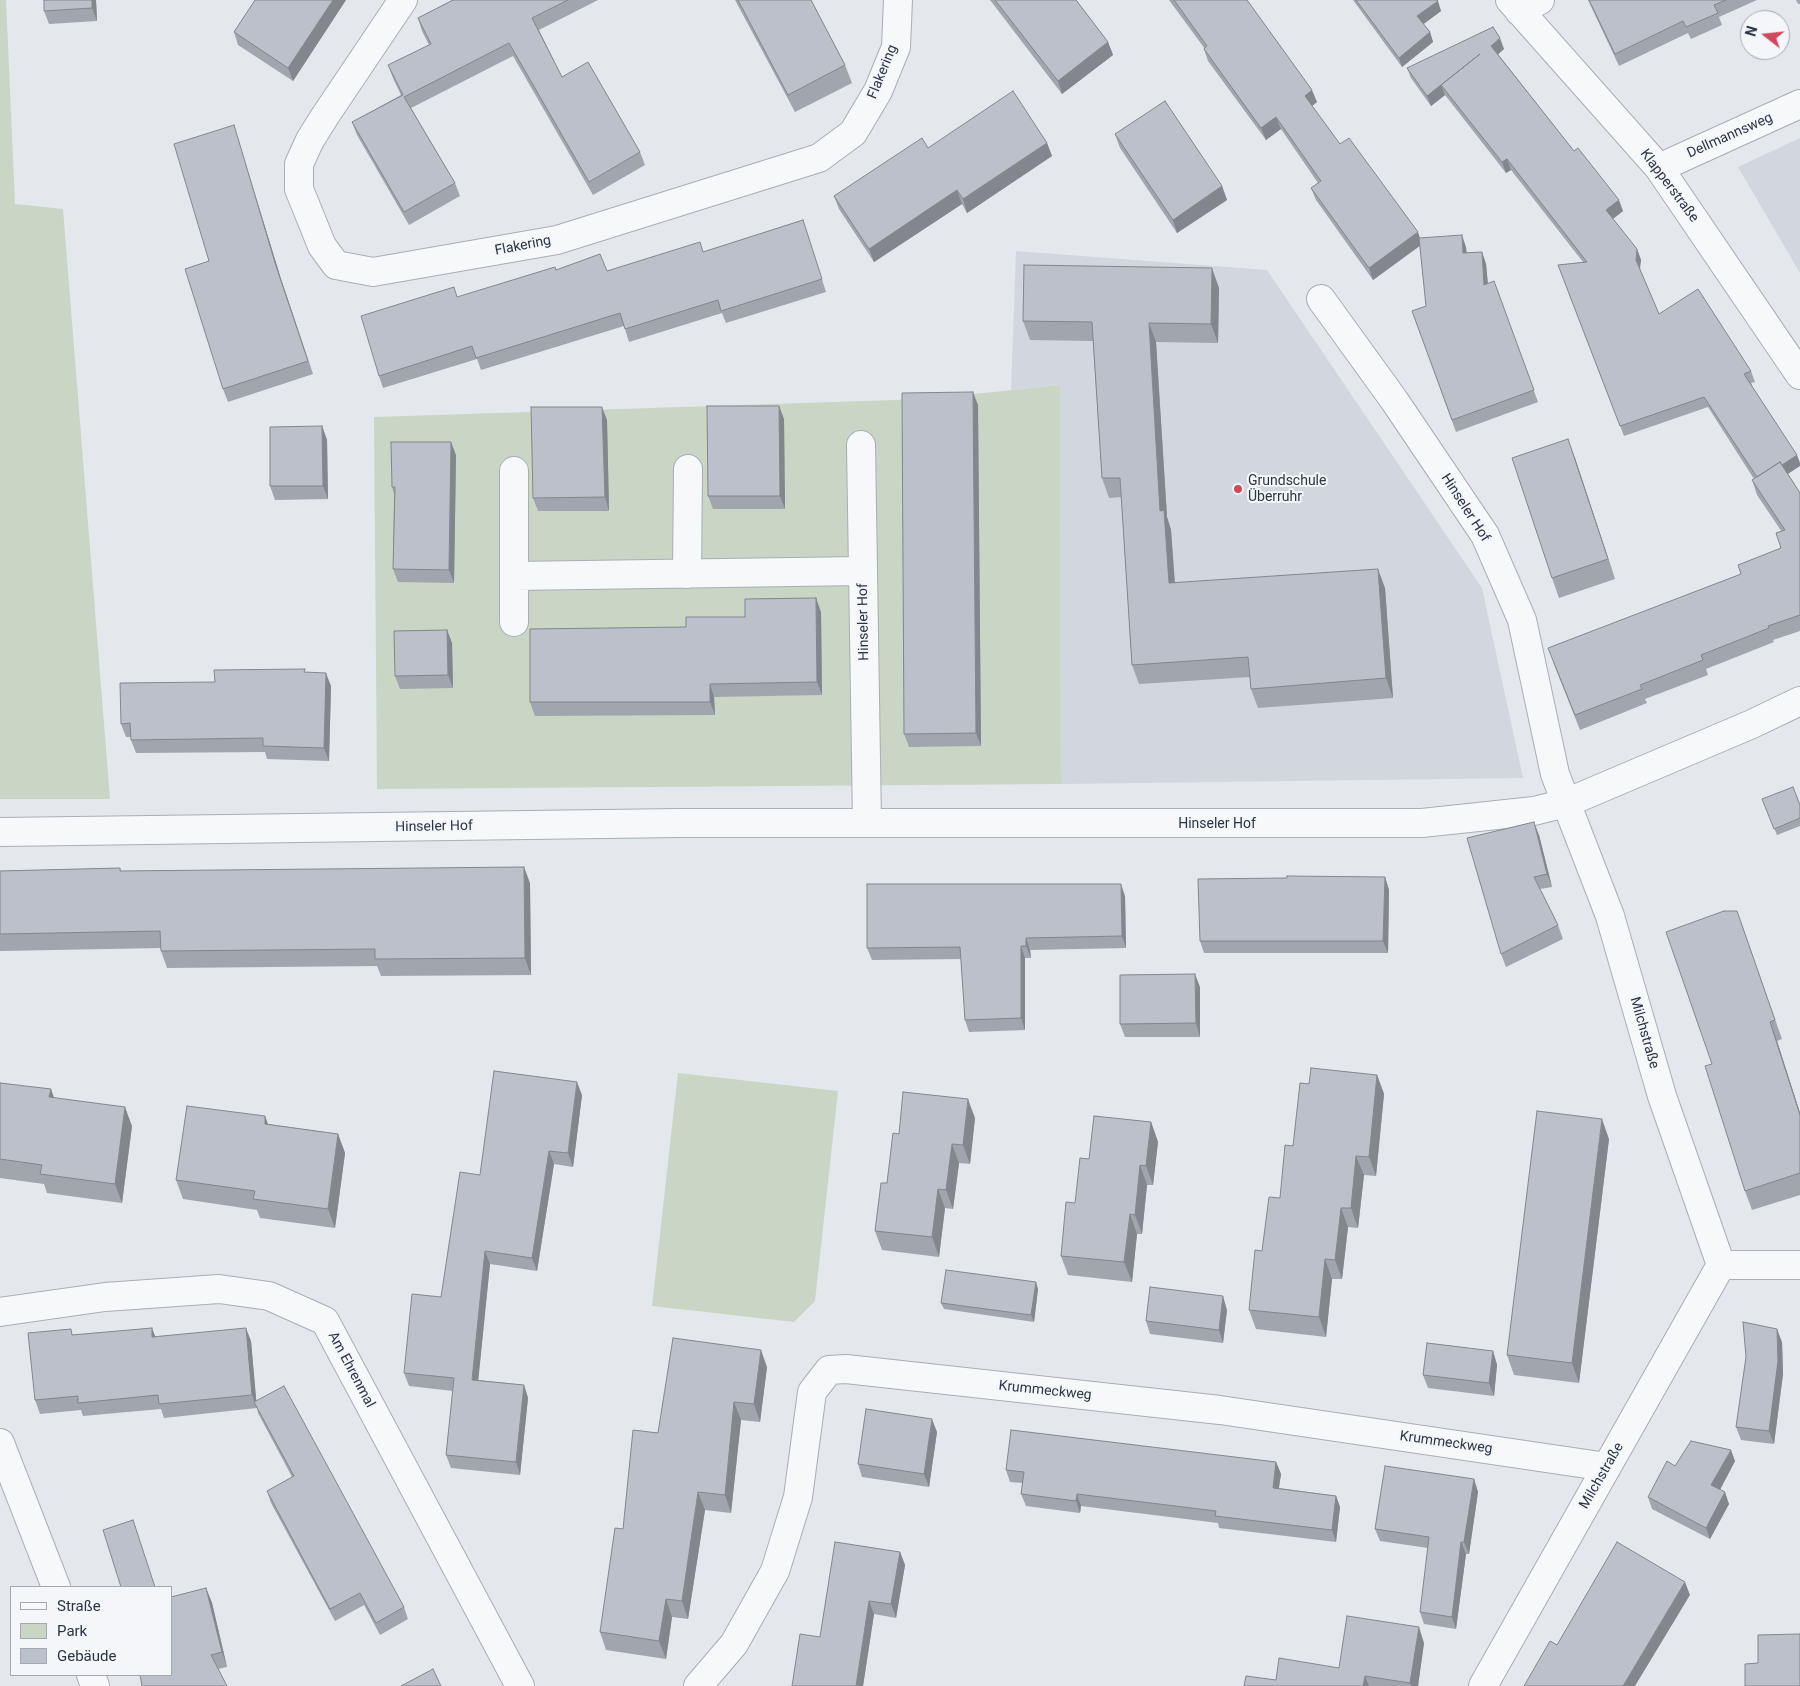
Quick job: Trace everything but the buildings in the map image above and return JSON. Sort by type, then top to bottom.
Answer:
[{"type":"street","name":"Flakering","points":[[403,0],[325,116],[299,164],[299,189],[322,246],[336,265],[373,272],[557,240],[819,158],[853,133],[878,92],[896,47],[898,0]]},
{"type":"street","name":"Klapperstraße","points":[[1523,4],[1659,168],[1800,375]]},
{"type":"street","name":"Dellmannsweg","points":[[1659,168],[1800,104]]},
{"type":"street","name":"Hinseler Hof","points":[[1321,299],[1394,400],[1486,535],[1522,620],[1556,774],[1566,803]]},
{"type":"street","name":"Hinseler Hof","points":[[861,445],[867,823]]},
{"type":"street","points":[[687,574],[688,470]]},
{"type":"street","points":[[514,471],[514,622]]},
{"type":"street","name":"Hinseler Hof","points":[[514,576],[863,571]]},
{"type":"street","name":"Hinseler Hof","points":[[0,832],[679,823],[1422,823],[1534,811],[1566,803],[1752,724],[1800,701]]},
{"type":"street","name":"Milchstraße","points":[[1483,1686],[1721,1265],[1662,1096],[1610,916],[1566,803]]},
{"type":"street","points":[[1721,1265],[1800,1265]]},
{"type":"street","name":"Am Ehrenmal","points":[[0,1312],[106,1297],[219,1289],[269,1296],[325,1321],[520,1686]]},
{"type":"street","name":"Krummeckweg","points":[[698,1686],[734,1644],[775,1571],[798,1497],[812,1392],[829,1370],[846,1369],[1220,1410],[1607,1467]]},
{"type":"street","points":[[0,1443],[56,1586]]},
{"type":"shaded area","points":[[1800,138],[1800,273],[1738,167]]},
{"type":"shaded area","name":"Grundschule Überruhr","points":[[1016,251],[1267,270],[1482,588],[1523,778],[1061,784],[1060,385],[1011,390]]},
{"type":"green space","points":[[0,0],[6,0],[15,204],[63,209],[110,799],[0,799]]},
{"type":"green space","points":[[1060,385],[1061,784],[377,789],[374,417],[926,399]]},
{"type":"green space","points":[[678,1073],[838,1091],[815,1301],[794,1322],[652,1306]]},
{"type":"place","name":"Grundschule Überruhr","points":[[1238,489]]}]
